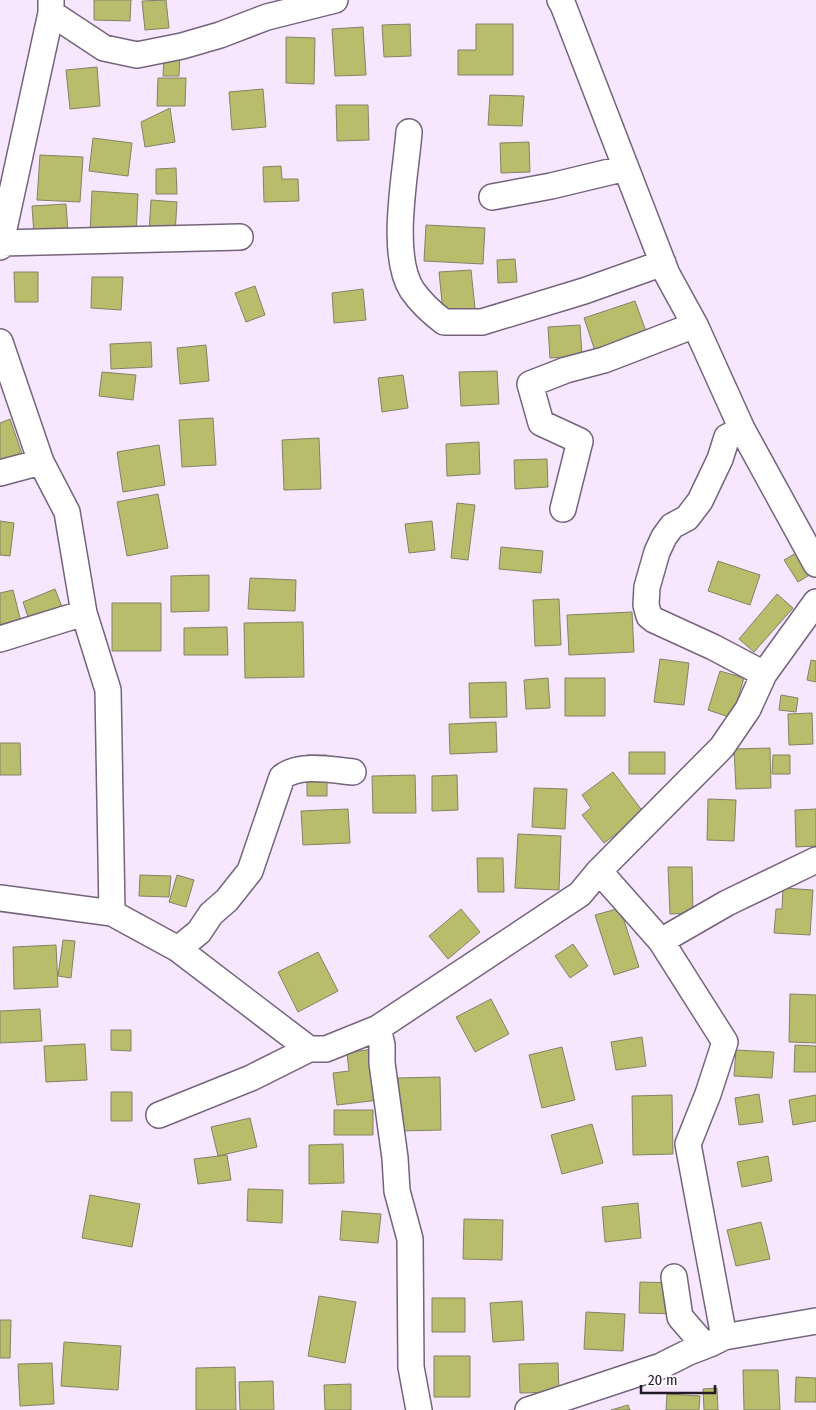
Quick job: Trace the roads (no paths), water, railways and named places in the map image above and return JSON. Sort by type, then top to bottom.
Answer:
[{"type":"street","points":[[240,237],[1,245],[51,7],[104,48],[137,54],[182,46],[220,35],[267,17],[335,0]]},
{"type":"street","points":[[560,0],[667,274],[695,325],[742,429],[816,564]]},
{"type":"street","points":[[409,132],[401,205],[401,258],[411,288],[424,306],[444,322],[482,322],[584,291],[663,263]]},
{"type":"street","points":[[492,197],[551,186],[626,168]]},
{"type":"street","points":[[563,509],[580,441],[541,423],[530,384],[566,370],[604,360],[695,325]]},
{"type":"street","points":[[0,342],[41,462],[67,512],[84,613],[108,690],[112,912]]},
{"type":"street","points":[[742,429],[727,437],[720,459],[700,500],[687,518],[672,526],[664,537],[657,552],[647,587],[646,605],[649,616],[654,620],[713,647],[764,674]]},
{"type":"street","points":[[0,473],[41,462]]},
{"type":"street","points":[[158,1115],[251,1078],[309,1048],[326,1048],[378,1028],[580,894],[599,871],[722,747],[748,709],[764,674],[816,602]]},
{"type":"street","points":[[0,639],[84,613]]},
{"type":"street","points":[[178,949],[199,932],[211,914],[227,900],[250,871],[282,777],[290,771],[304,770],[353,772]]},
{"type":"street","points":[[661,941],[727,903],[816,860]]},
{"type":"street","points":[[599,871],[661,941],[725,1042],[708,1094],[688,1144],[715,1342]]},
{"type":"street","points":[[0,898],[112,912],[178,949],[309,1048]]},
{"type":"street","points":[[378,1028],[382,1045],[382,1063],[395,1158],[397,1191],[410,1239],[411,1367],[419,1410]]},
{"type":"street","points":[[674,1277],[680,1317],[715,1342]]},
{"type":"street","points":[[524,1410],[662,1366],[688,1352],[715,1342],[816,1321]]}]
